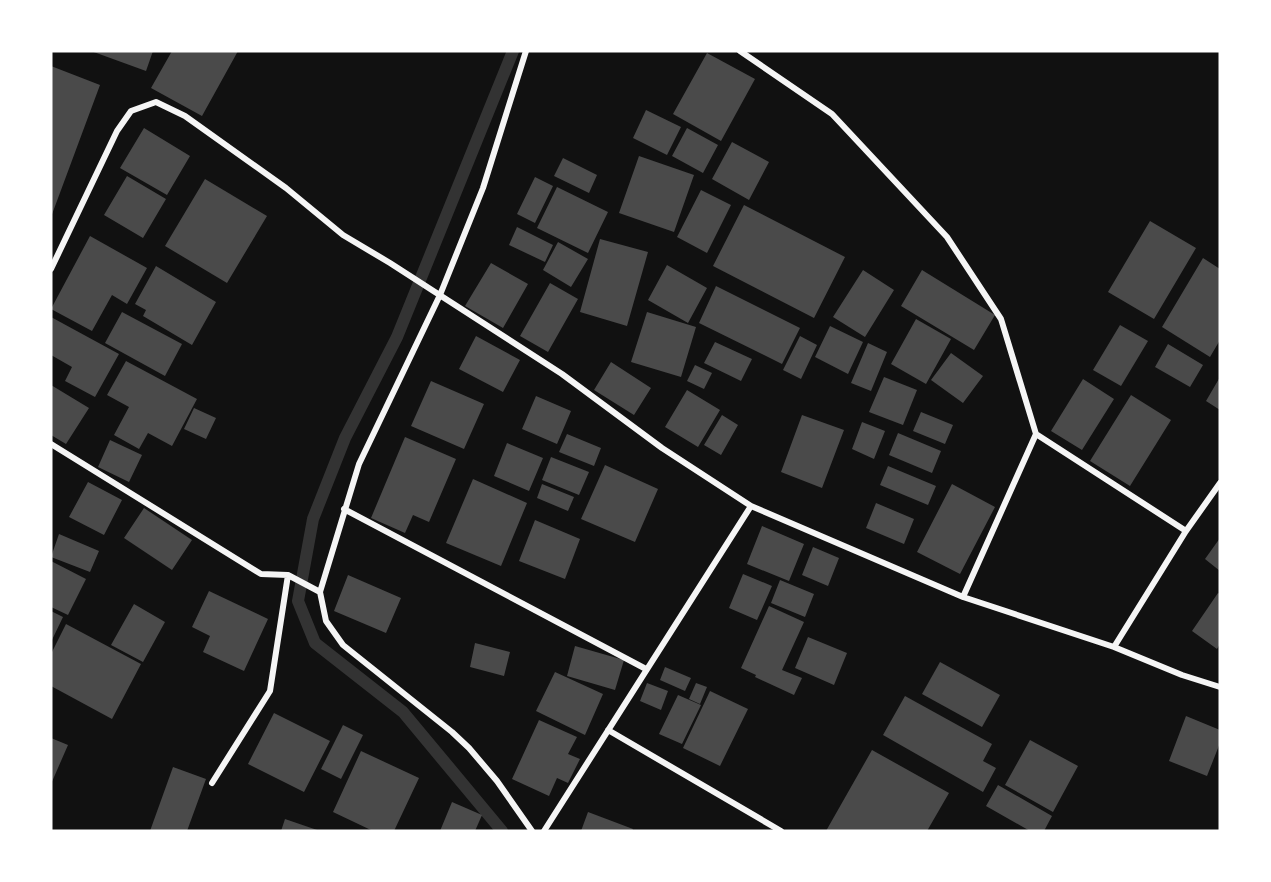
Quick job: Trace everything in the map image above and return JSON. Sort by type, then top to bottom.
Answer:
[{"type":"street","points":[[526,51],[483,188],[440,295],[359,464],[320,592],[326,621],[343,645],[470,748],[497,781],[532,831]]},
{"type":"street","points":[[740,51],[832,114],[947,237],[1001,319],[1036,434],[1185,531]]},
{"type":"street","points":[[51,269],[117,130],[131,111],[156,102],[185,116],[286,188],[343,235],[562,374],[663,448],[751,506],[963,597],[1114,647],[1182,675],[1220,687]]},
{"type":"street","points":[[963,597],[1036,434]]},
{"type":"street","points":[[51,444],[261,574],[288,575],[320,592]]},
{"type":"street","points":[[1114,647],[1185,531],[1220,483]]},
{"type":"street","points":[[544,831],[751,506]]},
{"type":"street","points":[[344,509],[646,669]]},
{"type":"street","points":[[212,783],[270,691],[288,575]]},
{"type":"street","points":[[608,730],[781,831]]},
{"type":"building","points":[[91,51],[153,51],[146,71]]},
{"type":"building","points":[[172,51],[238,51],[202,116],[151,88]]},
{"type":"building","points":[[707,53],[755,79],[721,141],[673,114]]},
{"type":"building","points":[[51,66],[100,85],[51,217]]},
{"type":"building","points":[[646,110],[681,127],[667,155],[633,138]]},
{"type":"building","points":[[144,128],[190,156],[167,195],[120,168]]},
{"type":"building","points":[[687,128],[718,145],[703,173],[672,156]]},
{"type":"building","points":[[732,142],[769,162],[749,200],[712,179]]},
{"type":"building","points":[[639,156],[694,175],[674,232],[619,213]]},
{"type":"building","points":[[563,158],[597,175],[589,193],[554,176]]},
{"type":"building","points":[[127,176],[166,199],[143,238],[104,215]]},
{"type":"building","points":[[535,177],[553,186],[535,223],[517,214]]},
{"type":"building","points":[[205,179],[267,216],[227,283],[165,246]]},
{"type":"building","points":[[557,187],[608,212],[588,253],[537,228]]},
{"type":"building","points":[[701,190],[731,205],[707,253],[677,237]]},
{"type":"building","points":[[744,205],[845,257],[814,318],[713,266]]},
{"type":"building","points":[[1150,221],[1196,248],[1154,319],[1108,292]]},
{"type":"building","points":[[517,227],[553,245],[545,262],[509,245]]},
{"type":"building","points":[[90,236],[147,268],[127,304],[112,295],[92,331],[51,309]]},
{"type":"building","points":[[600,239],[648,252],[627,326],[580,312]]},
{"type":"building","points":[[558,242],[588,259],[571,287],[543,270]]},
{"type":"building","points":[[1203,258],[1220,269],[1220,340],[1210,357],[1162,327]]},
{"type":"building","points":[[491,263],[528,284],[503,328],[465,306]]},
{"type":"building","points":[[667,265],[707,288],[688,323],[648,300]]},
{"type":"building","points":[[156,266],[216,302],[192,345],[143,316],[146,310],[135,304]]},
{"type":"building","points":[[863,270],[894,290],[865,337],[833,317]]},
{"type":"building","points":[[922,270],[995,315],[974,350],[901,306]]},
{"type":"building","points":[[550,283],[578,299],[548,352],[520,336]]},
{"type":"building","points":[[716,286],[800,328],[782,364],[699,323]]},
{"type":"building","points":[[122,312],[182,344],[165,376],[105,343]]},
{"type":"building","points":[[647,312],[696,327],[681,377],[631,362]]},
{"type":"building","points":[[51,317],[119,354],[95,397],[65,381],[72,367],[51,355]]},
{"type":"building","points":[[916,319],[951,339],[926,384],[891,364]]},
{"type":"building","points":[[1120,325],[1148,341],[1121,386],[1093,370]]},
{"type":"building","points":[[830,326],[863,342],[848,374],[815,357]]},
{"type":"building","points":[[476,336],[520,360],[503,392],[459,369]]},
{"type":"building","points":[[800,336],[817,345],[801,379],[783,370]]},
{"type":"building","points":[[715,342],[752,359],[741,381],[704,363]]},
{"type":"building","points":[[868,343],[887,352],[871,391],[851,383]]},
{"type":"building","points":[[1168,344],[1203,365],[1190,387],[1155,367]]},
{"type":"building","points":[[951,353],[983,376],[963,403],[931,380]]},
{"type":"building","points":[[126,361],[197,399],[172,446],[148,433],[139,449],[114,435],[129,407],[107,395]]},
{"type":"building","points":[[611,362],[651,388],[634,415],[594,390]]},
{"type":"building","points":[[695,365],[712,373],[704,389],[687,381]]},
{"type":"building","points":[[884,377],[917,390],[903,425],[869,412]]},
{"type":"building","points":[[1220,377],[1220,410],[1206,401]]},
{"type":"building","points":[[1083,379],[1114,399],[1082,450],[1051,431]]},
{"type":"building","points":[[431,381],[484,404],[464,449],[411,426]]},
{"type":"building","points":[[51,385],[89,408],[66,444],[51,435]]},
{"type":"building","points":[[687,390],[720,410],[698,447],[665,427]]},
{"type":"building","points":[[1131,395],[1171,420],[1130,486],[1090,461]]},
{"type":"building","points":[[536,396],[571,411],[557,444],[522,429]]},
{"type":"building","points":[[194,408],[216,418],[206,439],[184,429]]},
{"type":"building","points":[[921,412],[953,425],[945,444],[913,431]]},
{"type":"building","points":[[722,415],[738,425],[721,455],[704,445]]},
{"type":"building","points":[[802,415],[844,430],[822,488],[781,472]]},
{"type":"building","points":[[862,422],[885,431],[874,459],[852,449]]},
{"type":"building","points":[[898,433],[941,451],[932,473],[889,455]]},
{"type":"building","points":[[567,434],[601,448],[594,466],[559,452]]},
{"type":"building","points":[[405,437],[456,459],[429,522],[413,515],[405,533],[371,518]]},
{"type":"building","points":[[110,440],[142,455],[129,482],[98,467]]},
{"type":"building","points":[[507,443],[543,458],[529,491],[494,476]]},
{"type":"building","points":[[551,457],[589,472],[579,495],[542,480]]},
{"type":"building","points":[[605,465],[658,489],[635,542],[581,519]]},
{"type":"building","points":[[888,466],[936,486],[928,505],[880,485]]},
{"type":"building","points":[[473,479],[527,503],[501,566],[446,543]]},
{"type":"building","points":[[88,482],[122,500],[104,535],[69,517]]},
{"type":"building","points":[[542,484],[574,497],[568,511],[537,498]]},
{"type":"building","points":[[952,484],[995,507],[960,574],[917,552]]},
{"type":"building","points":[[876,503],[914,519],[904,544],[866,528]]},
{"type":"building","points":[[144,508],[192,540],[172,570],[124,538]]},
{"type":"building","points":[[535,520],[580,539],[565,579],[519,561]]},
{"type":"building","points":[[762,526],[804,544],[789,581],[747,564]]},
{"type":"building","points":[[59,534],[99,551],[90,572],[51,557]]},
{"type":"building","points":[[1220,538],[1220,571],[1205,559]]},
{"type":"building","points":[[813,547],[839,558],[828,586],[802,575]]},
{"type":"building","points":[[51,561],[86,579],[68,615],[51,607]]},
{"type":"building","points":[[743,574],[772,586],[757,620],[729,608]]},
{"type":"building","points":[[348,575],[401,598],[386,633],[334,611]]},
{"type":"building","points":[[780,580],[814,594],[805,617],[771,603]]},
{"type":"building","points":[[209,591],[268,619],[244,671],[203,652],[210,636],[192,627]]},
{"type":"building","points":[[1218,593],[1220,594],[1220,644],[1217,649],[1192,631]]},
{"type":"building","points":[[134,604],[165,622],[143,662],[111,645]]},
{"type":"building","points":[[769,606],[804,622],[782,670],[802,678],[794,695],[741,668]]},
{"type":"building","points":[[51,611],[63,617],[51,642]]},
{"type":"building","points":[[66,624],[141,664],[112,719],[51,686],[51,654]]},
{"type":"building","points":[[808,637],[847,653],[834,685],[795,668]]},
{"type":"building","points":[[475,643],[510,652],[504,676],[470,667]]},
{"type":"building","points":[[575,646],[624,660],[615,690],[567,676]]},
{"type":"building","points":[[940,662],[1000,695],[982,727],[922,694]]},
{"type":"building","points":[[665,667],[691,678],[685,691],[660,680]]},
{"type":"building","points":[[555,672],[603,694],[585,735],[536,711]]},
{"type":"building","points":[[647,683],[668,691],[661,710],[640,701]]},
{"type":"building","points":[[696,683],[707,687],[700,704],[689,699]]},
{"type":"building","points":[[710,691],[748,709],[720,766],[683,748]]},
{"type":"building","points":[[678,695],[701,705],[682,744],[659,734]]},
{"type":"building","points":[[905,696],[992,744],[983,761],[996,768],[983,792],[883,735]]},
{"type":"building","points":[[274,713],[330,741],[304,792],[248,764]]},
{"type":"building","points":[[1186,716],[1220,730],[1220,743],[1207,776],[1169,761]]},
{"type":"building","points":[[539,720],[577,737],[568,754],[580,759],[568,783],[557,778],[549,796],[512,779]]},
{"type":"building","points":[[343,725],[363,735],[341,779],[321,769]]},
{"type":"building","points":[[51,738],[68,745],[51,784]]},
{"type":"building","points":[[1030,740],[1078,766],[1053,812],[1005,785]]},
{"type":"building","points":[[872,750],[949,793],[927,831],[826,831]]},
{"type":"building","points":[[361,751],[419,778],[394,831],[373,831],[333,812]]},
{"type":"building","points":[[173,767],[206,779],[187,831],[150,831]]},
{"type":"building","points":[[998,785],[1052,816],[1044,831],[1030,831],[986,806]]},
{"type":"building","points":[[452,802],[482,815],[475,831],[440,831]]},
{"type":"building","points":[[588,812],[633,829],[632,831],[581,831]]},
{"type":"building","points":[[285,819],[320,831],[281,831]]},
{"type":"waterway","points":[[502,831],[403,712],[315,643],[298,601],[313,519],[345,438],[397,337],[513,51]]}]
